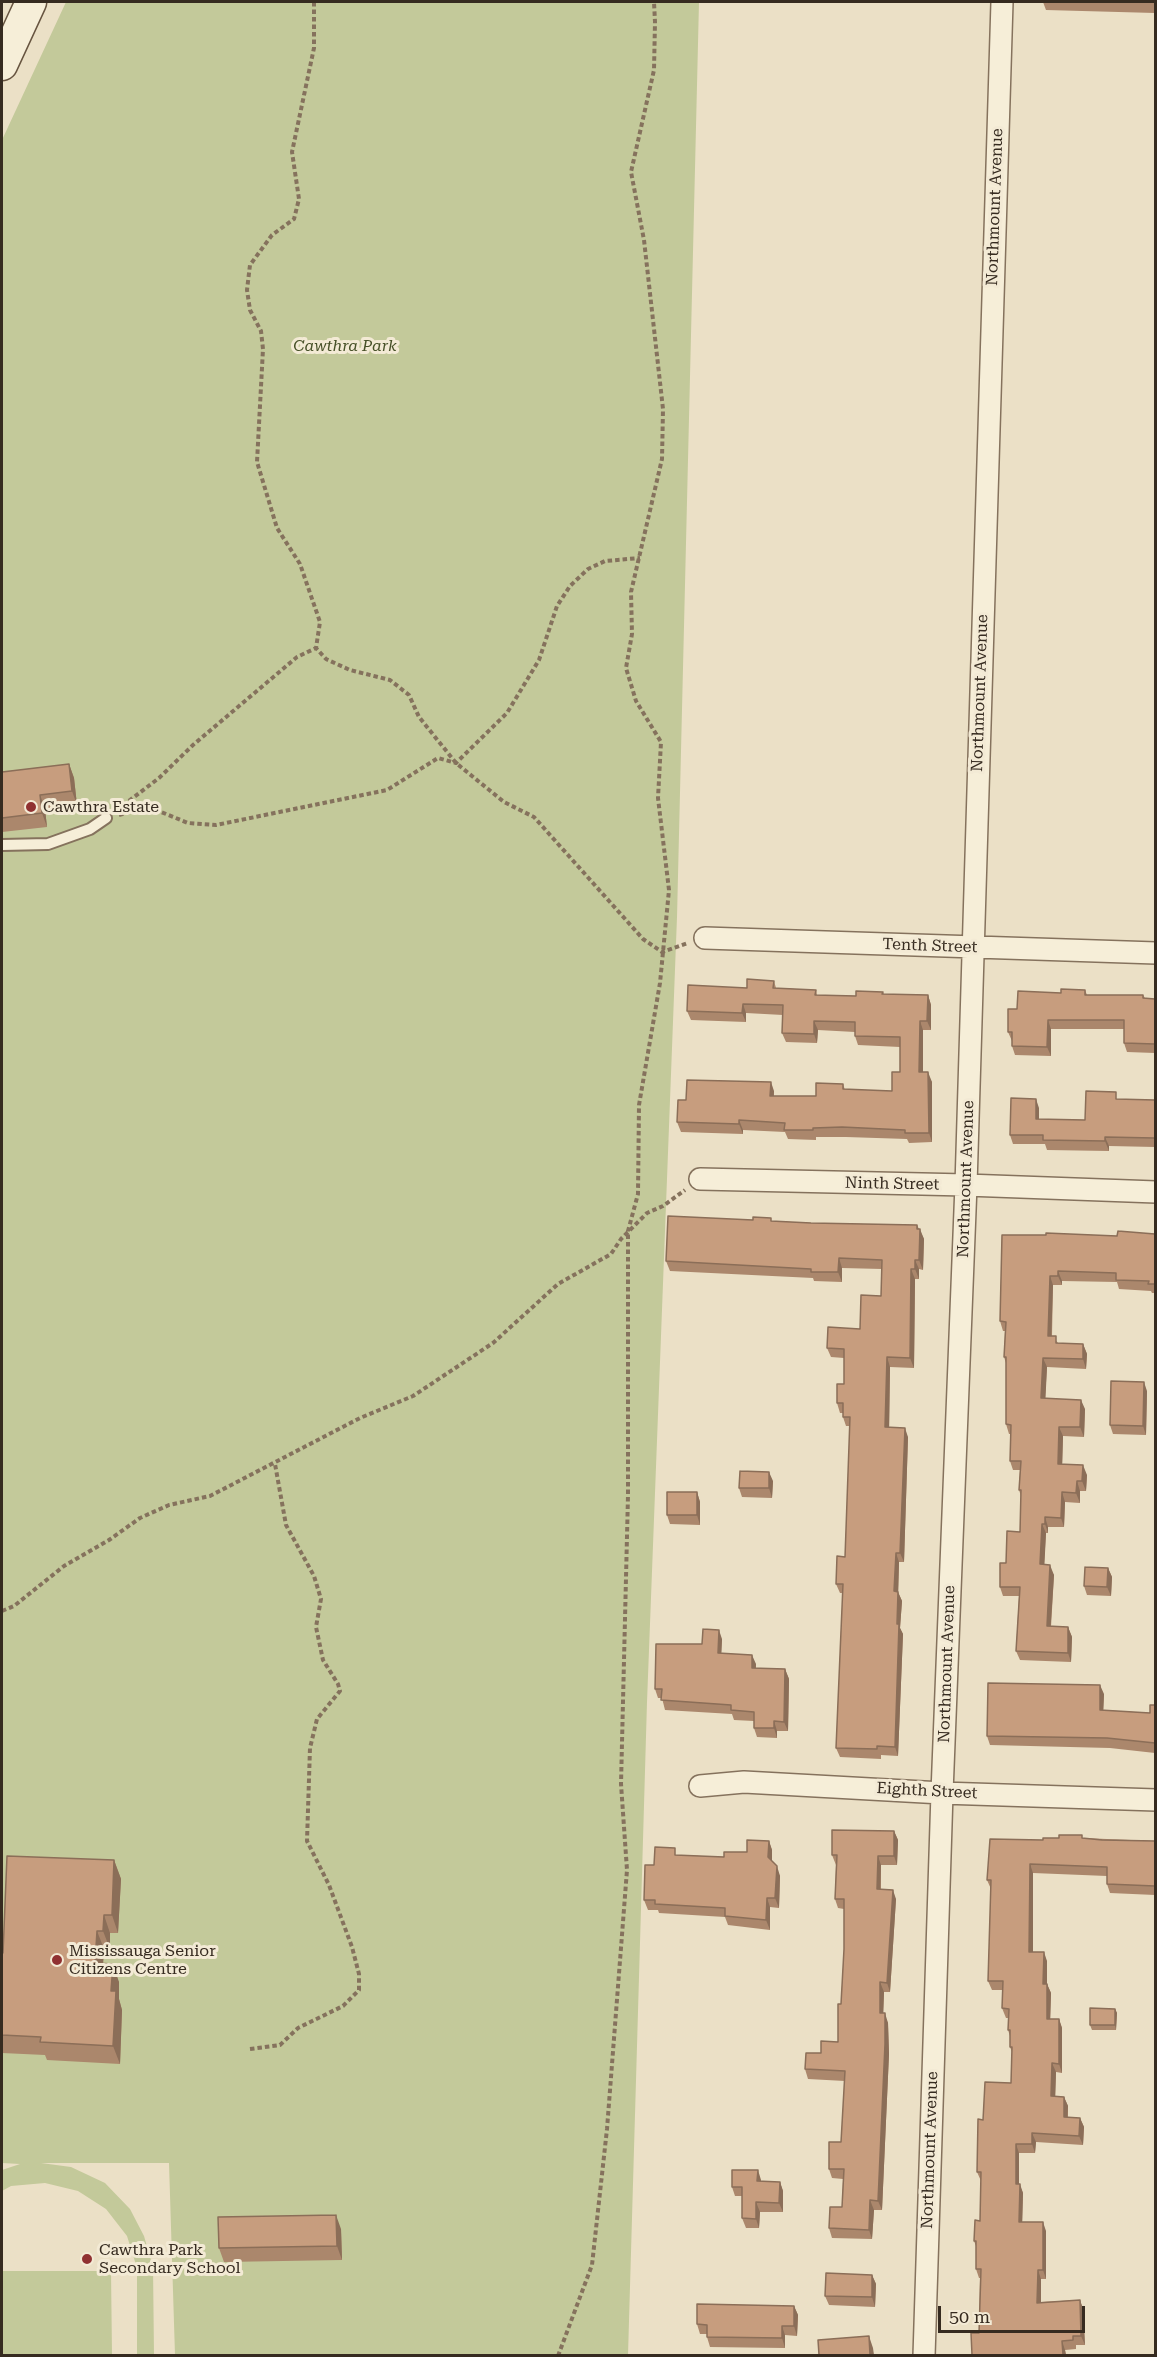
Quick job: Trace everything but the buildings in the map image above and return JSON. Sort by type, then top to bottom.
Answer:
[{"type":"main road","points":[[2,65],[31,2]]},
{"type":"street","name":"Northmount Avenue","points":[[924,2355],[942,1793],[966,1185],[1002,2]]},
{"type":"street","name":"Tenth Street","points":[[705,938],[1155,953]]},
{"type":"street","name":"Ninth Street","points":[[700,1179],[1155,1192]]},
{"type":"street","name":"Eighth Street","points":[[700,1786],[744,1782],[942,1793],[1155,1800]]},
{"type":"lane","points":[[2,845],[48,844],[90,829],[106,818]]},
{"type":"path","points":[[314,2],[314,48],[292,152],[298,198],[294,219],[272,235],[250,265],[247,290],[250,310],[261,331],[263,349],[257,462],[277,528],[300,564],[320,622],[316,648]]},
{"type":"path","points":[[558,2355],[592,2265],[607,2129],[627,1870],[621,1784],[628,1495],[628,1232],[638,1194],[639,1105],[660,983],[669,890],[658,798],[661,742],[636,701],[626,668],[632,634],[631,592],[662,459],[663,409],[644,240],[631,171],[654,70],[656,22],[654,2]]},
{"type":"path","points":[[456,763],[507,713],[539,660],[557,606],[570,586],[588,569],[605,561],[639,558]]},
{"type":"path","points":[[316,648],[326,659],[350,670],[390,680],[409,695],[419,717],[456,763],[504,802],[534,817],[643,939],[662,952]]},
{"type":"path","points":[[106,818],[159,778],[193,745],[297,657],[316,648]]},
{"type":"path","points":[[106,818],[149,807],[188,823],[216,825],[387,790],[438,758],[456,763]]},
{"type":"path","points":[[662,952],[705,938]]},
{"type":"path","points":[[2,1611],[14,1606],[64,1566],[140,1518],[169,1505],[210,1496],[360,1418],[413,1396],[493,1343],[558,1284],[610,1254],[647,1213],[663,1206],[700,1179]]},
{"type":"path","points":[[250,2049],[280,2045],[298,2028],[343,2006],[359,1990],[359,1974],[352,1947],[328,1885],[307,1841],[310,1748],[317,1719],[340,1691],[323,1660],[316,1627],[321,1599],[314,1576],[286,1525],[275,1464]]},
{"type":"path","points":[[2,1951],[2,1945],[11,1944]]},
{"type":"green space","name":"Cawthra Park","points":[[66,2],[699,2],[677,917],[647,1702],[628,2355],[175,2355],[169,2163],[41,2163],[71,2167],[105,2183],[130,2209],[144,2236],[153,2267],[154,2355],[137,2355],[137,2268],[127,2236],[106,2209],[78,2191],[45,2183],[11,2186],[2,2191],[2,2170],[20,2164],[2,2163],[2,140]]},
{"type":"green space","points":[[2,2271],[111,2271],[112,2355],[2,2355]]},
{"type":"place","name":"Cawthra Estate","points":[[31,807]]},
{"type":"place","name":"Mississauga Senior Citizens Centre","points":[[57,1960]]},
{"type":"place","name":"Cawthra Park Secondary School","points":[[87,2259]]}]
